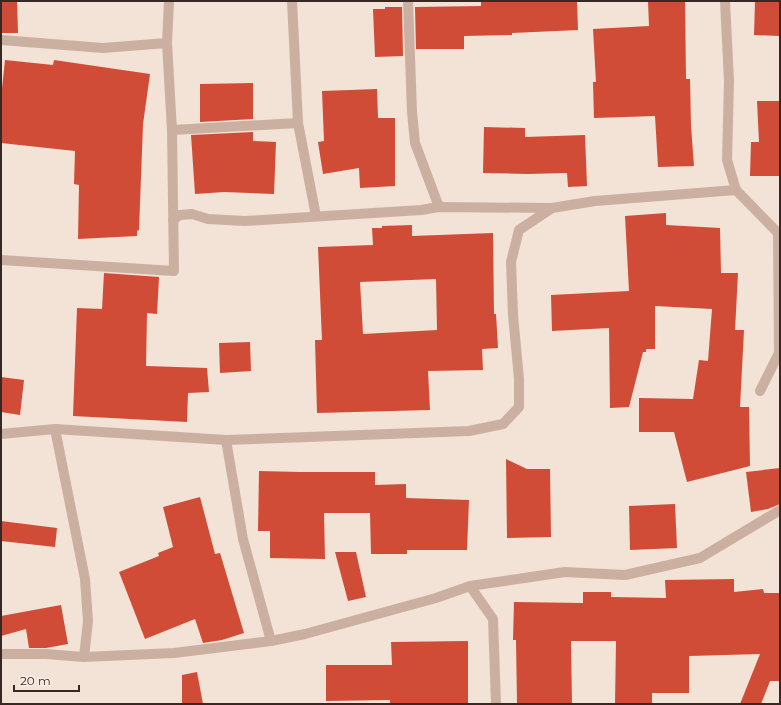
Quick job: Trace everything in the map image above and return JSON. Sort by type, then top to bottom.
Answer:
[{"type":"street","points":[[1,260],[174,271],[172,130],[167,43],[169,1]]},
{"type":"street","points":[[292,1],[298,123],[316,216]]},
{"type":"street","points":[[408,1],[412,112],[415,143],[439,207]]},
{"type":"street","points":[[726,1],[728,81],[727,160],[736,190],[778,233],[779,354],[760,391]]},
{"type":"street","points":[[1,40],[103,48],[167,43]]},
{"type":"street","points":[[172,130],[298,123]]},
{"type":"street","points":[[173,220],[180,215],[192,214],[208,219],[245,221],[421,210],[439,207],[552,208],[595,201],[736,190]]},
{"type":"street","points":[[1,434],[55,429],[226,440],[469,431],[503,424],[519,407],[519,380],[513,315],[511,262],[519,230],[552,208]]},
{"type":"street","points":[[55,429],[85,579],[88,621],[84,657]]},
{"type":"street","points":[[226,440],[243,539],[271,641]]},
{"type":"street","points":[[1,654],[46,654],[84,657],[174,653],[271,641],[305,634],[436,598],[470,586],[565,572],[625,575],[700,558],[780,510]]},
{"type":"street","points":[[470,586],[493,619],[496,704]]},
{"type":"building","points":[[1,1],[17,1],[18,33],[1,33]]},
{"type":"building","points":[[481,1],[577,1],[578,30],[512,33],[512,35],[464,36],[464,49],[416,49],[415,7],[481,6]]},
{"type":"building","points":[[648,1],[685,1],[686,79],[690,79],[694,166],[658,167],[655,116],[594,118],[593,82],[596,82],[593,29],[649,26]]},
{"type":"building","points":[[755,1],[780,1],[780,36],[754,35]]},
{"type":"building","points":[[385,7],[402,7],[403,56],[375,57],[373,9],[385,9]]},
{"type":"building","points":[[5,60],[53,65],[54,60],[150,74],[143,124],[139,230],[137,231],[137,236],[78,239],[79,185],[74,184],[75,151],[1,143],[1,98]]},
{"type":"building","points":[[253,83],[253,119],[200,122],[200,84]]},
{"type":"building","points":[[377,89],[378,118],[395,118],[395,186],[360,188],[359,168],[323,174],[318,142],[324,141],[322,91]]},
{"type":"building","points":[[757,101],[780,101],[780,176],[750,176],[751,142],[759,142]]},
{"type":"building","points":[[484,127],[525,128],[525,137],[585,135],[587,186],[568,187],[567,173],[483,173]]},
{"type":"building","points":[[253,132],[253,141],[276,142],[274,194],[224,192],[195,194],[191,135]]},
{"type":"building","points":[[666,213],[666,225],[720,228],[721,273],[738,273],[735,330],[744,330],[740,407],[749,407],[750,466],[687,482],[674,432],[639,432],[639,398],[693,399],[699,360],[708,361],[712,309],[655,306],[655,349],[646,349],[646,352],[643,352],[629,407],[610,408],[609,328],[552,331],[551,295],[629,291],[625,216]]},
{"type":"building","points":[[412,225],[412,236],[493,233],[494,314],[496,314],[498,348],[482,349],[483,370],[428,371],[430,410],[317,413],[315,340],[322,340],[318,247],[373,245],[372,228],[382,228],[382,226]],"holes":[[[436,279],[437,330],[363,334],[360,282]]]},
{"type":"building","points":[[104,273],[159,277],[157,314],[147,313],[146,366],[207,368],[209,392],[188,393],[187,422],[73,416],[77,308],[102,309]]},
{"type":"building","points":[[250,342],[251,371],[220,373],[219,343]]},
{"type":"building","points":[[1,377],[24,380],[20,415],[1,412]]},
{"type":"building","points":[[506,459],[527,469],[550,469],[551,537],[507,538]]},
{"type":"building","points":[[780,468],[780,504],[768,509],[751,512],[746,472]]},
{"type":"building","points":[[259,471],[375,472],[375,485],[406,484],[406,498],[469,500],[467,550],[407,550],[407,554],[371,554],[370,513],[324,513],[325,559],[270,558],[270,531],[258,531]]},
{"type":"building","points":[[200,497],[215,554],[220,553],[244,633],[222,640],[203,643],[195,619],[145,639],[119,572],[159,556],[158,553],[173,547],[163,507]]},
{"type":"building","points":[[675,504],[677,548],[630,550],[629,506]]},
{"type":"building","points":[[1,521],[57,528],[55,547],[1,541]]},
{"type":"building","points":[[335,552],[356,552],[366,597],[348,601]]},
{"type":"building","points":[[734,579],[734,592],[763,589],[764,593],[780,593],[780,681],[770,681],[761,704],[740,704],[760,654],[689,656],[689,693],[652,693],[652,704],[615,704],[616,641],[571,641],[572,704],[517,704],[516,640],[513,640],[514,602],[583,603],[583,592],[611,592],[611,597],[666,598],[665,580]]},
{"type":"building","points":[[61,605],[68,644],[46,648],[29,648],[26,629],[1,636],[1,616]]},
{"type":"building","points":[[468,641],[468,704],[390,704],[390,700],[326,701],[326,665],[392,665],[391,642]]},
{"type":"building","points":[[197,672],[203,704],[182,704],[182,675]]}]
